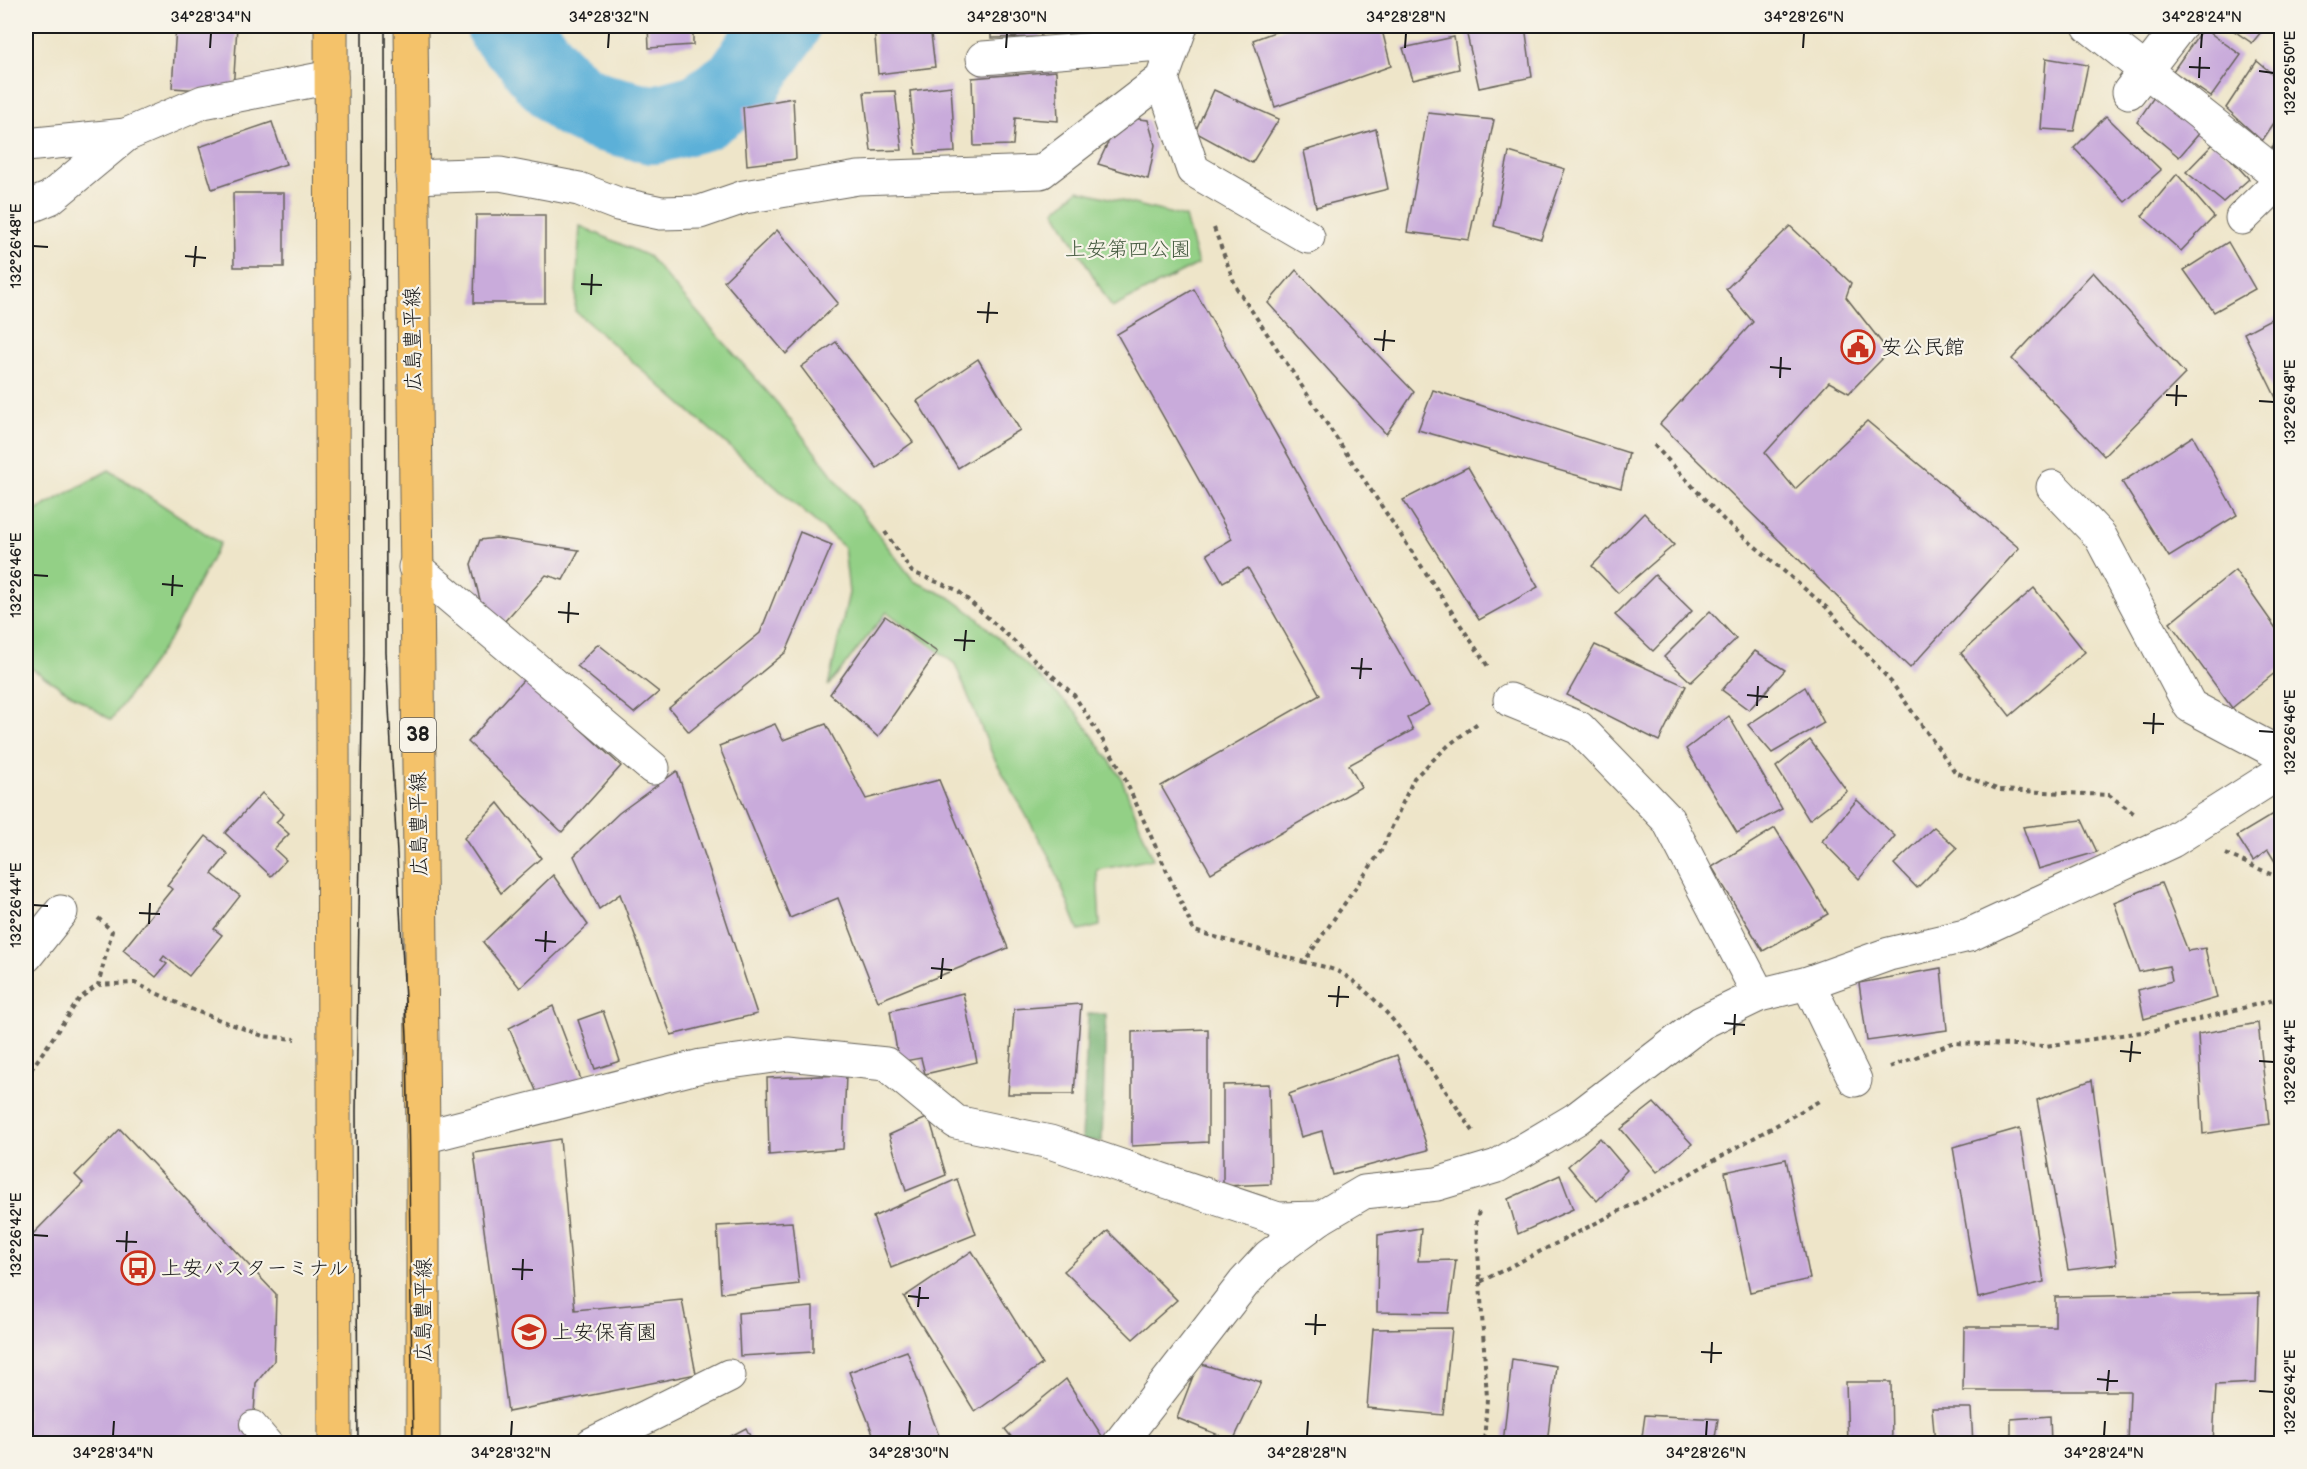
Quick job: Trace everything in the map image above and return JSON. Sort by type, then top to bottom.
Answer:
[{"type":"main road","points":[[331,26],[335,1443]]},
{"type":"main road","name":"広島豊平線","points":[[411,26],[415,567],[423,1137],[423,1443]]},
{"type":"street","points":[[2089,26],[2138,80],[2282,178],[2242,218]]},
{"type":"street","points":[[2138,80],[2180,26]]},
{"type":"street","points":[[412,177],[500,174],[579,189],[618,204],[661,213],[700,212],[744,197],[858,178],[1041,172],[1162,79],[1177,34],[983,58]]},
{"type":"street","points":[[26,208],[50,198],[126,135],[202,102],[331,77]]},
{"type":"street","points":[[1162,79],[1193,170],[1308,237]]},
{"type":"street","points":[[26,146],[126,135]]},
{"type":"street","points":[[2053,487],[2100,536],[2190,705],[2282,754]]},
{"type":"street","points":[[415,567],[653,768]]},
{"type":"street","points":[[1510,700],[1580,728],[1668,820],[1759,995]]},
{"type":"street","points":[[1119,1443],[1269,1256],[1320,1218],[1364,1191],[1437,1184],[1497,1166],[1576,1119],[1701,1023],[1759,995],[1808,983],[1889,954],[1969,935],[2172,842],[2282,771]]},
{"type":"street","points":[[26,956],[61,912]]},
{"type":"street","points":[[1808,983],[1855,1080]]},
{"type":"street","points":[[423,1137],[701,1066],[788,1054],[886,1064],[956,1122],[1050,1142],[1278,1219],[1320,1218]]},
{"type":"street","points":[[592,1443],[729,1376]]},
{"type":"lane","points":[[254,1424],[270,1443]]},
{"type":"path","points":[[1193,170],[1236,287],[1510,700],[1449,744],[1414,778],[1381,851],[1304,962]]},
{"type":"path","points":[[1654,445],[1724,520],[1826,607],[1892,683],[1955,772],[1999,790],[2109,795],[2172,842],[2202,845],[2277,877],[2282,885]]},
{"type":"path","points":[[885,532],[912,572],[957,590],[1074,695],[1119,766],[1194,931],[1339,971],[1357,984],[1390,1018],[1433,1072],[1497,1166],[1476,1220],[1487,1398],[1484,1443]]},
{"type":"path","points":[[61,912],[89,910],[112,931],[99,985]]},
{"type":"path","points":[[26,1077],[80,999],[99,985],[135,983],[188,1008],[263,1036],[335,1042]]},
{"type":"path","points":[[1480,1282],[1663,1189],[1855,1080],[1952,1043],[2045,1046],[2156,1030],[2282,998]]},
{"type":"path","points":[[2282,1231],[2282,1239]]},
{"type":"path","points":[[2273,1443],[2282,1426]]},
{"type":"green space","name":"上安第四公園","points":[[1078,190],[1185,217],[1198,264],[1112,308],[1055,211]]},
{"type":"green space","points":[[580,226],[648,256],[778,404],[914,581],[949,597],[974,615],[1077,713],[1121,777],[1153,859],[1097,870],[1100,926],[1079,931],[1051,860],[993,756],[955,664],[887,612],[828,686],[849,593],[844,547],[575,311]]},
{"type":"green space","points":[[109,470],[220,543],[169,640],[111,720],[26,665],[26,516]]},
{"type":"green space","points":[[1088,1014],[1106,1014],[1102,1142],[1082,1140]]},
{"type":"building","points":[[176,26],[237,26],[233,92],[172,88]]},
{"type":"building","points":[[648,26],[693,26],[693,45],[649,48]]},
{"type":"building","points":[[874,26],[930,26],[935,67],[878,74]]},
{"type":"building","points":[[991,26],[1040,26],[1041,37],[991,38]]},
{"type":"building","points":[[1076,26],[1115,26],[1115,30],[1076,30]]},
{"type":"building","points":[[1291,26],[1381,26],[1391,66],[1275,107],[1253,40]]},
{"type":"building","points":[[1397,26],[1412,26],[1399,32]]},
{"type":"building","points":[[1465,26],[1525,26],[1532,77],[1479,88]]},
{"type":"building","points":[[2105,26],[2127,26],[2120,38]]},
{"type":"building","points":[[2227,26],[2266,26],[2252,43]]},
{"type":"building","points":[[2203,28],[2241,55],[2211,97],[2173,71]]},
{"type":"building","points":[[1454,37],[1459,69],[1413,80],[1403,48]]},
{"type":"building","points":[[2046,58],[2088,65],[2074,131],[2041,129]]},
{"type":"building","points":[[2257,61],[2282,82],[2282,111],[2262,141],[2226,108]]},
{"type":"building","points":[[1056,71],[1058,121],[1015,118],[1013,145],[974,146],[972,78]]},
{"type":"building","points":[[951,86],[955,152],[916,154],[910,91]]},
{"type":"building","points":[[1214,90],[1279,119],[1252,163],[1195,132]]},
{"type":"building","points":[[895,91],[902,150],[871,151],[864,92]]},
{"type":"building","points":[[2156,94],[2203,129],[2179,157],[2137,122]]},
{"type":"building","points":[[793,98],[796,159],[747,165],[743,107]]},
{"type":"building","points":[[1428,113],[1494,120],[1469,240],[1407,232]]},
{"type":"building","points":[[2106,116],[2161,170],[2125,202],[2074,148]]},
{"type":"building","points":[[1120,117],[1148,120],[1155,145],[1148,179],[1098,164]]},
{"type":"building","points":[[272,122],[286,164],[212,189],[199,147]]},
{"type":"building","points":[[1376,129],[1388,189],[1316,207],[1304,151]]},
{"type":"building","points":[[2282,134],[2282,153],[2272,147]]},
{"type":"building","points":[[2215,142],[2249,179],[2223,202],[2186,172]]},
{"type":"building","points":[[1509,152],[1565,169],[1541,239],[1494,226]]},
{"type":"building","points":[[2177,174],[2214,217],[2181,251],[2142,216]]},
{"type":"building","points":[[233,193],[284,193],[284,267],[234,267]]},
{"type":"building","points":[[476,215],[545,215],[545,303],[474,303]]},
{"type":"building","points":[[1790,226],[1851,283],[1846,297],[1889,352],[1849,393],[1829,382],[1765,453],[1795,489],[1867,421],[2019,548],[1910,668],[1660,424],[1753,322],[1726,289]]},
{"type":"building","points":[[777,230],[838,303],[786,354],[724,281]]},
{"type":"building","points":[[2228,242],[2255,289],[2214,312],[2184,270]]},
{"type":"building","points":[[1296,270],[1414,392],[1386,434],[1268,303]]},
{"type":"building","points":[[2093,272],[2185,374],[2104,456],[2012,359]]},
{"type":"building","points":[[1194,289],[1429,705],[1407,718],[1413,730],[1349,765],[1361,787],[1211,873],[1161,786],[1320,695],[1248,568],[1223,582],[1207,554],[1232,539],[1117,334]]},
{"type":"building","points":[[2282,313],[2282,410],[2244,333]]},
{"type":"building","points":[[836,342],[913,442],[877,468],[801,367]]},
{"type":"building","points":[[978,359],[1020,430],[958,468],[917,401]]},
{"type":"building","points":[[1433,390],[1629,453],[1621,488],[1418,430]]},
{"type":"building","points":[[2193,436],[2237,515],[2169,557],[2122,482]]},
{"type":"building","points":[[1468,467],[1538,587],[1479,620],[1403,500]]},
{"type":"building","points":[[1644,513],[1674,545],[1618,593],[1592,566]]},
{"type":"building","points":[[800,532],[832,545],[786,652],[689,732],[669,708],[760,633]]},
{"type":"building","points":[[496,538],[579,550],[563,580],[546,575],[504,622],[481,604],[471,564],[480,540]]},
{"type":"building","points":[[2235,570],[2282,637],[2282,667],[2232,708],[2170,623]]},
{"type":"building","points":[[1655,575],[1692,611],[1653,651],[1615,615]]},
{"type":"building","points":[[2034,588],[2085,652],[2010,716],[1961,653]]},
{"type":"building","points":[[1710,611],[1736,639],[1691,682],[1664,657]]},
{"type":"building","points":[[885,616],[937,652],[878,737],[830,694]]},
{"type":"building","points":[[598,644],[659,692],[634,713],[577,666]]},
{"type":"building","points":[[1595,645],[1686,686],[1659,741],[1567,695]]},
{"type":"building","points":[[1755,651],[1785,670],[1749,710],[1722,690]]},
{"type":"building","points":[[525,678],[621,766],[562,832],[468,742]]},
{"type":"building","points":[[1805,687],[1824,723],[1772,753],[1748,725]]},
{"type":"building","points":[[1729,716],[1782,809],[1737,833],[1686,749]]},
{"type":"building","points":[[775,724],[783,740],[826,724],[866,799],[939,780],[1008,948],[878,1001],[838,898],[790,918],[719,746]]},
{"type":"building","points":[[1810,740],[1847,791],[1809,820],[1776,767]]},
{"type":"building","points":[[677,771],[757,1014],[671,1035],[620,894],[599,909],[574,856],[619,813]]},
{"type":"building","points":[[262,793],[284,814],[276,822],[289,834],[274,849],[286,860],[271,876],[225,833]]},
{"type":"building","points":[[1857,800],[1895,836],[1859,879],[1822,841]]},
{"type":"building","points":[[498,803],[541,858],[501,893],[464,838]]},
{"type":"building","points":[[2282,809],[2282,873],[2268,850],[2253,861],[2237,836]]},
{"type":"building","points":[[2082,820],[2097,852],[2038,869],[2023,827]]},
{"type":"building","points":[[1934,827],[1957,848],[1917,888],[1894,864]]},
{"type":"building","points":[[1775,828],[1828,914],[1763,951],[1712,867]]},
{"type":"building","points":[[206,836],[228,854],[212,874],[240,896],[214,929],[222,935],[189,976],[164,956],[161,960],[167,964],[156,977],[123,950],[172,889],[167,885]]},
{"type":"building","points":[[553,875],[588,925],[520,988],[483,942]]},
{"type":"building","points":[[2161,883],[2188,951],[2205,948],[2217,998],[2144,1019],[2138,990],[2172,981],[2169,966],[2139,972],[2114,902]]},
{"type":"building","points":[[1941,968],[1947,1030],[1867,1041],[1859,983]]},
{"type":"building","points":[[963,993],[977,1062],[925,1074],[921,1058],[899,1062],[890,1011]]},
{"type":"building","points":[[1081,1004],[1074,1094],[1008,1094],[1014,1009]]},
{"type":"building","points":[[553,1006],[582,1082],[538,1095],[509,1028]]},
{"type":"building","points":[[603,1011],[620,1061],[595,1069],[578,1020]]},
{"type":"building","points":[[2258,1023],[2269,1124],[2203,1134],[2198,1034]]},
{"type":"building","points":[[1208,1029],[1208,1142],[1132,1146],[1132,1032]]},
{"type":"building","points":[[1397,1055],[1428,1150],[1333,1175],[1322,1131],[1301,1137],[1289,1094]]},
{"type":"building","points":[[846,1075],[843,1149],[769,1155],[767,1078]]},
{"type":"building","points":[[2092,1080],[2117,1264],[2068,1270],[2037,1100]]},
{"type":"building","points":[[1269,1084],[1271,1184],[1223,1186],[1223,1085]]},
{"type":"building","points":[[1654,1103],[1692,1144],[1657,1172],[1621,1129]]},
{"type":"building","points":[[929,1117],[946,1175],[906,1191],[889,1135]]},
{"type":"building","points":[[2020,1128],[2044,1282],[1978,1298],[1953,1147]]},
{"type":"building","name":"上安バスターミナル","points":[[120,1129],[276,1294],[274,1361],[256,1383],[252,1444],[26,1444],[26,1241],[83,1183],[75,1175]]},
{"type":"building","points":[[1600,1138],[1627,1170],[1597,1201],[1568,1166]]},
{"type":"building","points":[[560,1139],[575,1310],[682,1300],[696,1374],[508,1412],[474,1153]]},
{"type":"building","points":[[1786,1159],[1810,1279],[1750,1292],[1725,1172]]},
{"type":"building","points":[[1560,1175],[1573,1209],[1518,1234],[1508,1199]]},
{"type":"building","points":[[957,1179],[976,1234],[891,1268],[873,1217]]},
{"type":"building","points":[[792,1222],[799,1284],[721,1293],[717,1226]]},
{"type":"building","points":[[1421,1228],[1418,1261],[1456,1260],[1449,1313],[1377,1312],[1378,1235]]},
{"type":"building","points":[[1108,1231],[1177,1300],[1133,1339],[1064,1271]]},
{"type":"building","points":[[972,1251],[1042,1364],[975,1412],[904,1297]]},
{"type":"building","points":[[2259,1293],[2256,1383],[2216,1385],[2213,1444],[2128,1444],[2130,1391],[1963,1391],[1964,1327],[2055,1327],[2055,1297]]},
{"type":"building","points":[[813,1307],[813,1352],[740,1356],[738,1313]]},
{"type":"building","points":[[1452,1328],[1443,1415],[1367,1408],[1373,1329]]},
{"type":"building","points":[[907,1351],[942,1444],[877,1444],[849,1372]]},
{"type":"building","points":[[1512,1359],[1556,1366],[1547,1444],[1503,1444]]},
{"type":"building","points":[[1198,1363],[1261,1382],[1233,1441],[1177,1418]]},
{"type":"building","points":[[1066,1379],[1102,1436],[1091,1444],[1017,1444],[1005,1429]]},
{"type":"building","points":[[1846,1382],[1891,1382],[1892,1444],[1848,1444]]},
{"type":"building","points":[[1932,1408],[1971,1408],[1973,1444],[1935,1444]]},
{"type":"building","points":[[1645,1415],[1718,1419],[1714,1444],[1641,1444]]},
{"type":"building","points":[[2050,1416],[2051,1444],[2011,1444],[2011,1419]]},
{"type":"building","points":[[746,1428],[754,1444],[716,1444]]},
{"type":"waterway","points":[[505,26],[531,52],[547,74],[575,100],[600,112],[653,125],[701,112],[741,84],[781,26]]},
{"type":"tram line","points":[[358,1444],[356,1111],[363,653],[362,26]]},
{"type":"tram line","points":[[385,26],[386,653],[407,1036],[413,1444]]},
{"type":"place","name":"安公民館","points":[[1858,347]]},
{"type":"place","name":"上安バスターミナル","points":[[138,1268]]},
{"type":"place","name":"上安保育園","points":[[529,1332]]}]
